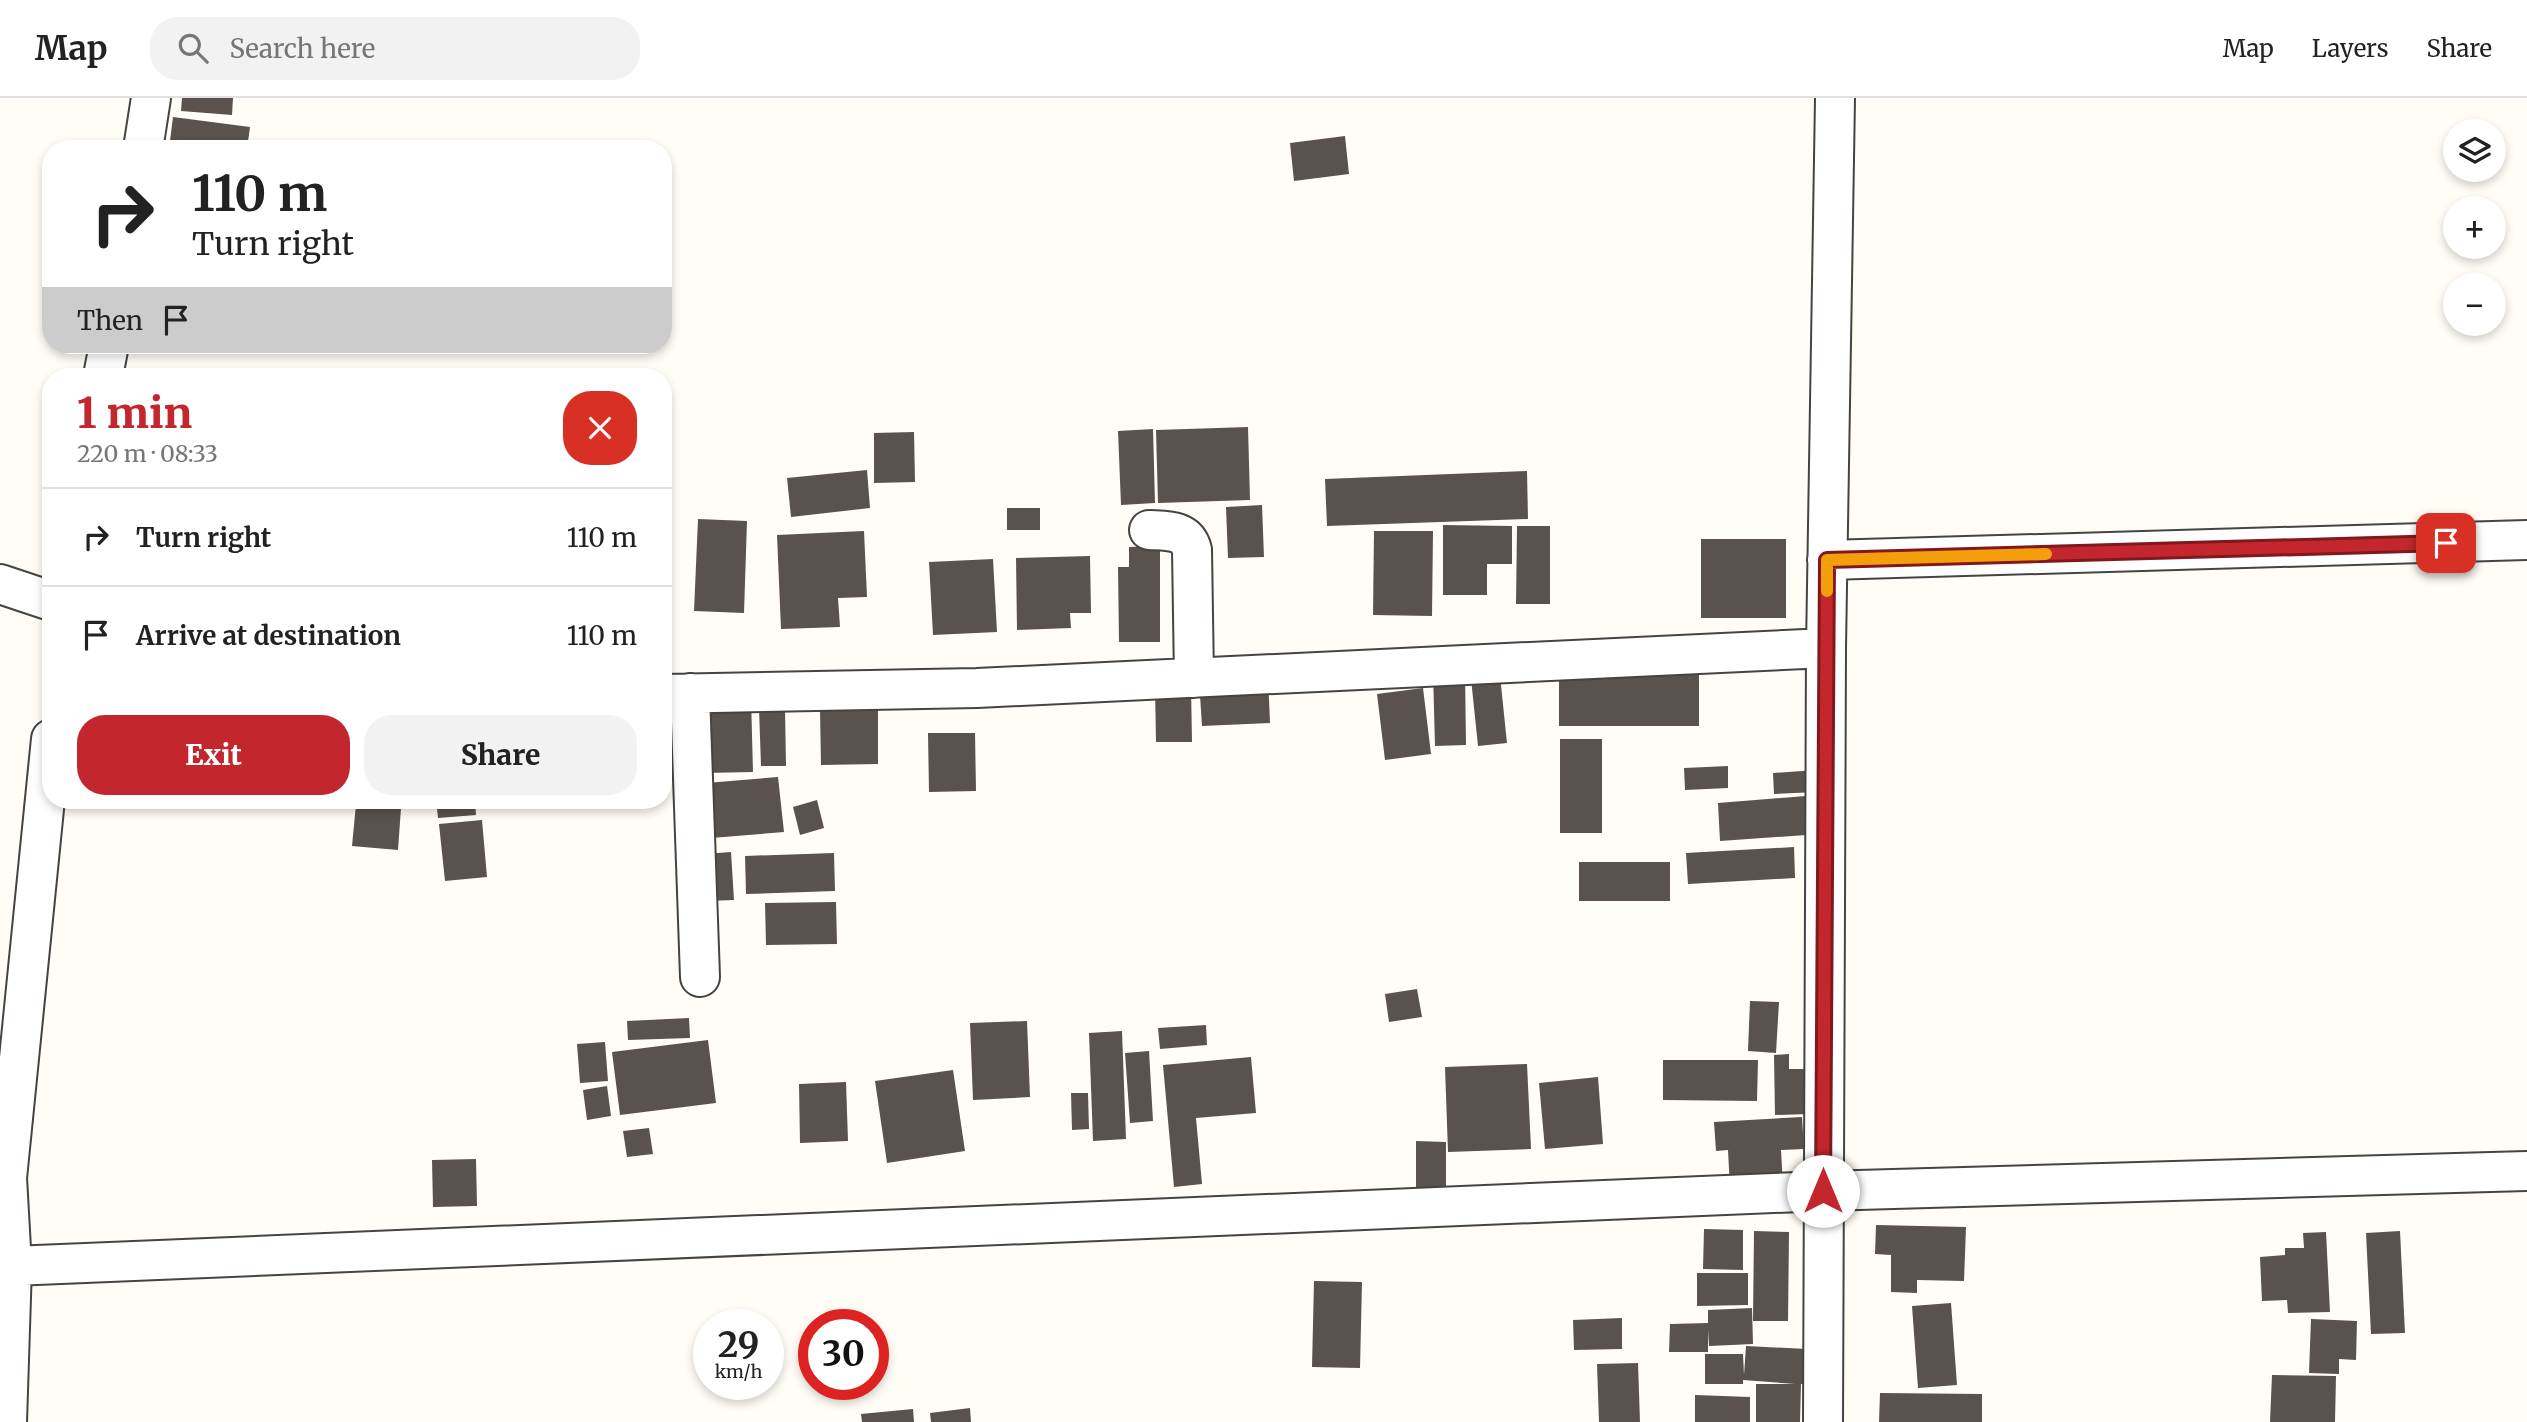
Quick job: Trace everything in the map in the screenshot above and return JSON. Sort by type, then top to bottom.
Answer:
[{"type":"street","points":[[144,140],[151,98]]},
{"type":"street","points":[[1823,1422],[1826,648],[1835,98]]},
{"type":"street","points":[[1149,530],[1175,531],[1190,541],[1194,678]]},
{"type":"street","points":[[1827,560],[2527,540]]},
{"type":"street","points":[[0,584],[42,598]]},
{"type":"street","points":[[700,977],[677,693],[977,688],[1826,648]]},
{"type":"street","points":[[7,1422],[12,1266],[4,1177],[43,809]]},
{"type":"street","points":[[12,1266],[1823,1191],[2527,1171]]},
{"type":"building","points":[[182,98],[233,98],[232,115],[181,111]]},
{"type":"building","points":[[173,117],[250,127],[248,140],[170,140]]},
{"type":"building","points":[[1345,136],[1349,174],[1294,181],[1290,143]]},
{"type":"building","points":[[1248,427],[1250,500],[1158,503],[1156,430]]},
{"type":"building","points":[[1153,429],[1155,503],[1121,505],[1118,431]]},
{"type":"building","points":[[914,432],[915,482],[874,483],[874,433]]},
{"type":"building","points":[[867,470],[870,508],[791,517],[787,478]]},
{"type":"building","points":[[1527,471],[1528,519],[1327,526],[1325,479]]},
{"type":"building","points":[[1262,505],[1264,557],[1228,558],[1226,507]]},
{"type":"building","points":[[1007,508],[1040,508],[1040,530],[1007,530]]},
{"type":"building","points":[[698,519],[747,521],[744,613],[694,611]]},
{"type":"building","points":[[1443,525],[1512,526],[1512,564],[1487,564],[1487,595],[1443,595]]},
{"type":"building","points":[[1517,526],[1550,526],[1550,604],[1516,604]]},
{"type":"building","points":[[864,531],[867,597],[838,598],[840,627],[781,629],[777,535]]},
{"type":"building","points":[[1374,531],[1433,531],[1432,616],[1373,615]]},
{"type":"building","points":[[1701,539],[1786,539],[1786,618],[1701,618]]},
{"type":"building","points":[[1160,546],[1160,642],[1119,642],[1118,567],[1129,567],[1129,547]]},
{"type":"building","points":[[1090,556],[1091,613],[1070,613],[1071,628],[1017,630],[1016,558]]},
{"type":"building","points":[[993,559],[997,632],[933,635],[929,562]]},
{"type":"building","points":[[1499,666],[1507,743],[1478,746],[1470,669]]},
{"type":"building","points":[[1465,671],[1466,745],[1435,746],[1433,673]]},
{"type":"building","points":[[1559,673],[1699,673],[1699,726],[1559,726]]},
{"type":"building","points":[[1268,676],[1270,723],[1202,726],[1199,680]]},
{"type":"building","points":[[1191,685],[1192,742],[1156,742],[1155,686]]},
{"type":"building","points":[[1423,688],[1431,754],[1385,760],[1377,694]]},
{"type":"building","points":[[751,697],[753,772],[705,773],[704,698]]},
{"type":"building","points":[[759,708],[785,708],[786,766],[761,766]]},
{"type":"building","points":[[878,708],[878,764],[821,765],[820,709]]},
{"type":"building","points":[[928,733],[975,733],[976,791],[929,792]]},
{"type":"building","points":[[1560,739],[1602,739],[1602,833],[1560,833]]},
{"type":"building","points":[[1728,766],[1728,788],[1685,790],[1684,768]]},
{"type":"building","points":[[1816,770],[1817,792],[1774,794],[1773,773]]},
{"type":"building","points":[[778,777],[784,832],[711,838],[706,783]]},
{"type":"building","points":[[1818,795],[1821,834],[1720,841],[1718,803]]},
{"type":"building","points":[[817,800],[824,828],[800,835],[793,807]]},
{"type":"building","points":[[356,809],[401,809],[398,850],[352,846]]},
{"type":"building","points":[[437,809],[476,809],[476,815],[438,818]]},
{"type":"building","points":[[482,820],[487,877],[445,881],[439,824]]},
{"type":"building","points":[[1794,847],[1795,878],[1688,884],[1686,853]]},
{"type":"building","points":[[731,852],[734,900],[706,901],[704,854]]},
{"type":"building","points":[[834,853],[835,891],[746,894],[745,856]]},
{"type":"building","points":[[1579,862],[1670,862],[1670,901],[1579,901]]},
{"type":"building","points":[[836,902],[837,944],[766,945],[765,903]]},
{"type":"building","points":[[1417,989],[1422,1017],[1389,1022],[1385,994]]},
{"type":"building","points":[[1750,1001],[1779,1002],[1776,1053],[1748,1051]]},
{"type":"building","points":[[689,1018],[690,1038],[628,1040],[627,1021]]},
{"type":"building","points":[[1027,1021],[1030,1097],[973,1100],[970,1023]]},
{"type":"building","points":[[1206,1025],[1207,1045],[1160,1049],[1158,1028]]},
{"type":"building","points":[[1122,1031],[1126,1139],[1093,1141],[1089,1033]]},
{"type":"building","points":[[708,1040],[716,1103],[620,1115],[612,1052]]},
{"type":"building","points":[[605,1042],[608,1081],[580,1083],[577,1044]]},
{"type":"building","points":[[1149,1051],[1153,1121],[1130,1123],[1125,1053]]},
{"type":"building","points":[[1789,1054],[1789,1069],[1808,1069],[1810,1114],[1775,1115],[1774,1055]]},
{"type":"building","points":[[1251,1057],[1256,1113],[1196,1118],[1202,1184],[1174,1187],[1163,1065]]},
{"type":"building","points":[[1663,1060],[1758,1060],[1757,1101],[1663,1100]]},
{"type":"building","points":[[1527,1064],[1531,1149],[1448,1152],[1445,1067]]},
{"type":"building","points":[[953,1070],[965,1151],[887,1163],[875,1081]]},
{"type":"building","points":[[1598,1077],[1603,1144],[1545,1149],[1539,1083]]},
{"type":"building","points":[[846,1082],[848,1141],[800,1143],[799,1084]]},
{"type":"building","points":[[607,1086],[611,1116],[587,1120],[583,1090]]},
{"type":"building","points":[[1071,1093],[1088,1093],[1089,1129],[1072,1130]]},
{"type":"building","points":[[1802,1117],[1804,1149],[1781,1150],[1783,1186],[1730,1189],[1728,1150],[1716,1151],[1714,1122]]},
{"type":"building","points":[[649,1128],[653,1154],[627,1157],[623,1131]]},
{"type":"building","points":[[1416,1141],[1446,1142],[1446,1191],[1416,1191]]},
{"type":"building","points":[[476,1159],[477,1206],[433,1207],[432,1160]]},
{"type":"building","points":[[1876,1225],[1966,1227],[1964,1281],[1917,1280],[1917,1293],[1891,1292],[1891,1255],[1875,1254]]},
{"type":"building","points":[[1704,1229],[1743,1230],[1743,1270],[1703,1269]]},
{"type":"building","points":[[1754,1231],[1789,1232],[1788,1321],[1753,1321]]},
{"type":"building","points":[[2400,1231],[2405,1333],[2371,1334],[2366,1233]]},
{"type":"building","points":[[2326,1232],[2330,1312],[2288,1313],[2287,1300],[2262,1301],[2260,1257],[2285,1255],[2285,1248],[2304,1248],[2303,1233]]},
{"type":"building","points":[[1697,1273],[1748,1273],[1748,1305],[1697,1306]]},
{"type":"building","points":[[1314,1281],[1362,1282],[1360,1368],[1312,1367]]},
{"type":"building","points":[[1951,1303],[1957,1385],[1918,1388],[1912,1306]]},
{"type":"building","points":[[1752,1308],[1753,1344],[1709,1346],[1708,1330],[1708,1352],[1669,1352],[1670,1324],[1708,1323],[1708,1310]]},
{"type":"building","points":[[1622,1318],[1622,1349],[1574,1350],[1573,1320]]},
{"type":"building","points":[[2311,1319],[2357,1321],[2356,1360],[2339,1359],[2339,1374],[2309,1373]]},
{"type":"building","points":[[1746,1346],[1807,1349],[1804,1384],[1801,1384],[1800,1422],[1756,1422],[1756,1384],[1795,1384],[1743,1380],[1743,1384],[1705,1384],[1705,1354],[1743,1354],[1744,1375]]},
{"type":"building","points":[[1638,1363],[1640,1422],[1599,1422],[1597,1364]]},
{"type":"building","points":[[2272,1375],[2336,1376],[2335,1422],[2270,1422]]},
{"type":"building","points":[[1880,1393],[1982,1394],[1982,1422],[1879,1422]]},
{"type":"building","points":[[1695,1395],[1750,1397],[1750,1422],[1695,1422]]},
{"type":"building","points":[[970,1408],[971,1422],[931,1422],[930,1413]]},
{"type":"building","points":[[913,1409],[914,1422],[862,1422],[861,1414]]},
{"type":"slow traffic","points":[[1827,591],[1827,560],[2046,554]]},
{"type":"route","points":[[1823,1191],[1827,560],[2446,543]]}]
